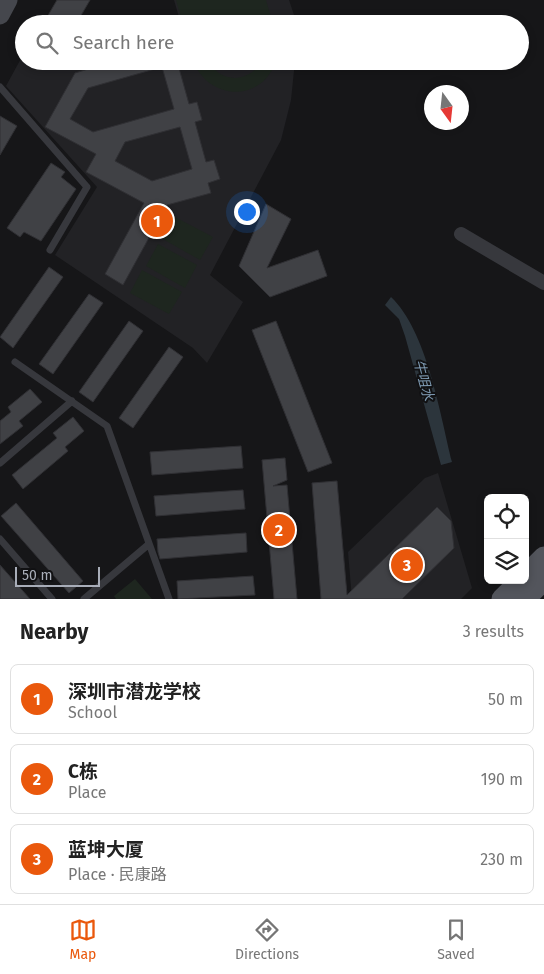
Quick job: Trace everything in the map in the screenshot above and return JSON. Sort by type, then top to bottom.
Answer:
[{"type":"main road","points":[[0,15],[8,0]]},
{"type":"main road","points":[[529,572],[544,557]]},
{"type":"main road","points":[[525,599],[544,580]]},
{"type":"main road","points":[[502,599],[517,584]]},
{"type":"street","points":[[461,234],[544,283]]},
{"type":"lane","points":[[0,87],[87,187],[50,250]]},
{"type":"lane","points":[[16,362],[107,426],[169,599]]},
{"type":"lane","points":[[0,463],[72,402]]},
{"type":"lane","points":[[0,539],[52,599]]},
{"type":"lane","points":[[84,599],[149,544]]},
{"type":"shaded area","points":[[174,0],[289,0],[294,15],[178,15]]},
{"type":"shaded area","points":[[176,0],[266,0],[270,15],[180,15]]},
{"type":"shaded area","points":[[15,70],[294,70],[291,100],[281,140],[210,275],[243,302],[207,363],[193,348],[55,255],[97,187],[6,86]]},
{"type":"shaded area","points":[[199,70],[215,70],[227,77],[235,78],[243,77],[254,70],[272,70],[259,84],[248,90],[235,92],[223,90],[211,84]]},
{"type":"shaded area","points":[[173,216],[213,237],[200,260],[161,238]]},
{"type":"shaded area","points":[[158,244],[197,265],[185,288],[146,266]]},
{"type":"shaded area","points":[[142,270],[182,292],[169,314],[130,293]]},
{"type":"shaded area","points":[[438,473],[472,588],[461,599],[352,599],[348,552],[425,478]]},
{"type":"shaded area","points":[[135,579],[152,599],[116,599],[114,596]]},
{"type":"water","name":"牛咀水","points":[[391,297],[414,330],[423,351],[431,374],[452,462],[441,465],[405,336],[399,319],[385,305]]},
{"type":"building","points":[[57,0],[90,0],[81,15],[48,15]]},
{"type":"building","points":[[85,70],[151,70],[88,88],[70,119],[93,132],[174,109],[163,70],[180,70],[189,104],[197,102],[202,120],[195,122],[206,162],[214,160],[220,179],[208,183],[211,193],[167,205],[123,285],[105,274],[144,203],[86,172],[96,154],[45,127],[75,73]],"holes":[[[180,127],[192,169],[152,181],[115,161],[125,142]]]},
{"type":"building","points":[[0,116],[17,126],[0,155]]},
{"type":"building","points":[[51,163],[65,172],[61,177],[76,189],[41,241],[24,232],[20,237],[7,228]]},
{"type":"building","points":[[266,204],[291,219],[267,268],[318,250],[327,276],[270,297],[239,266]]},
{"type":"building","points":[[49,267],[63,277],[13,348],[0,337]]},
{"type":"building","points":[[89,294],[103,303],[53,374],[39,364]]},
{"type":"building","points":[[129,321],[143,331],[93,402],[79,392]]},
{"type":"building","points":[[276,321],[332,463],[308,472],[252,330]]},
{"type":"building","points":[[169,347],[183,357],[133,428],[119,418]]},
{"type":"building","points":[[30,389],[42,402],[19,421],[23,426],[0,444],[0,421],[11,412],[8,407]]},
{"type":"building","points":[[73,417],[84,431],[65,447],[68,451],[23,489],[12,475],[57,438],[53,433]]},
{"type":"building","points":[[241,446],[243,468],[152,475],[150,452]]},
{"type":"building","points":[[285,458],[287,480],[273,486],[287,485],[297,599],[274,599],[262,460]]},
{"type":"building","points":[[337,481],[347,595],[437,507],[451,521],[454,548],[402,599],[321,599],[312,483]]},
{"type":"building","points":[[243,490],[245,509],[156,516],[154,496]]},
{"type":"building","points":[[16,503],[83,581],[69,593],[1,516]]},
{"type":"building","points":[[246,533],[247,552],[160,559],[158,552],[157,539]]},
{"type":"building","points":[[0,565],[30,599],[0,599]]},
{"type":"building","points":[[253,576],[255,595],[178,599],[177,581]]},
{"type":"place","name":"深圳市潜龙学校","points":[[157,221]]},
{"type":"place","name":"C栋","points":[[279,530]]},
{"type":"place","name":"蓝坤大厦","points":[[407,565]]}]
